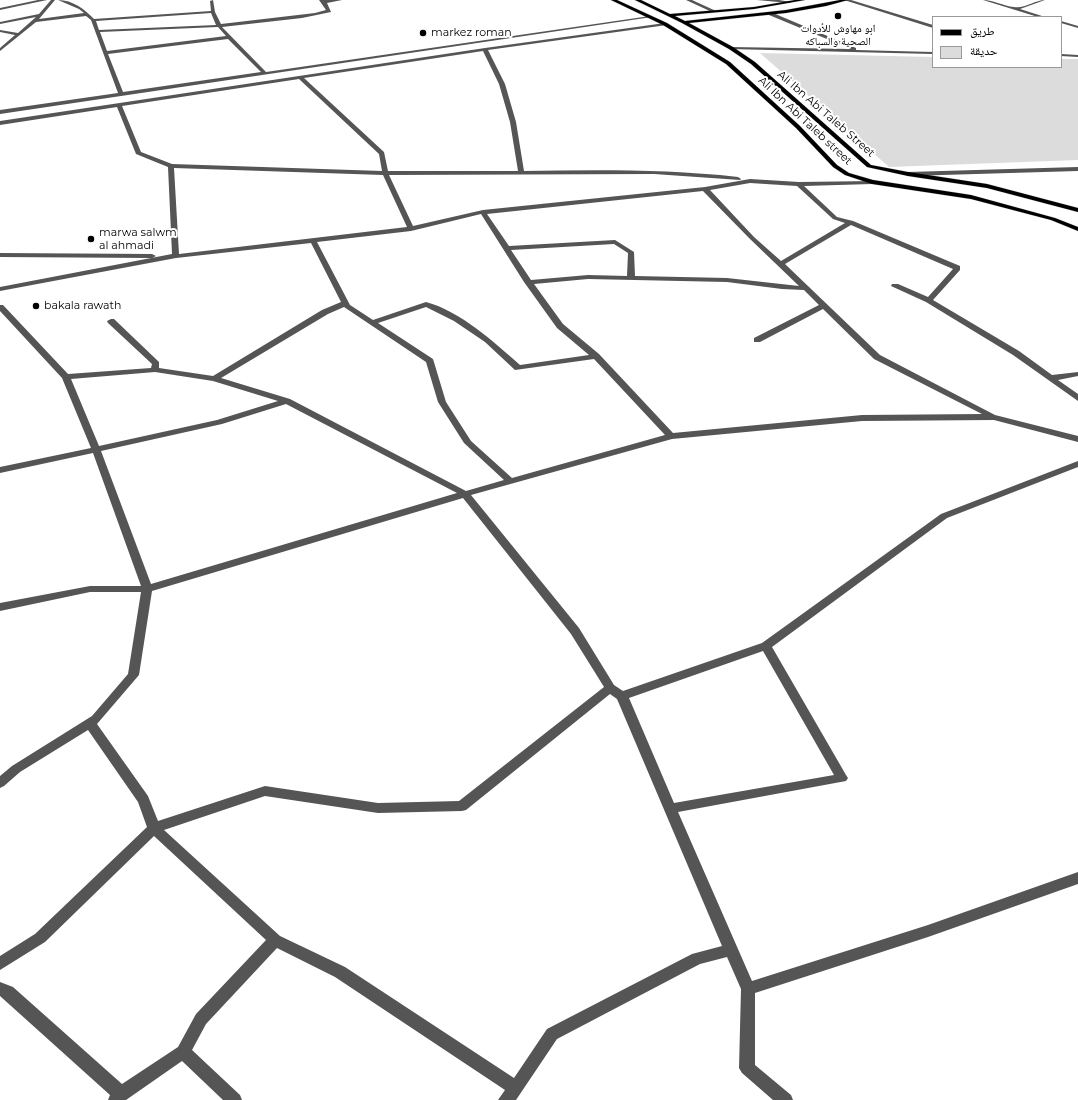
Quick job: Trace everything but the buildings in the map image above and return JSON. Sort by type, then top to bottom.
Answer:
[{"type":"main road","name":"Ali Ibn Abi Taleb street","points":[[613,0],[665,24],[691,39],[728,64],[798,127],[835,166],[847,174],[872,182],[971,197],[1023,210],[1078,229]]},
{"type":"main road","name":"Ali Ibn Abi Taleb Street","points":[[638,0],[684,22],[731,48],[753,63],[863,162],[878,169],[987,186],[1078,210]]},
{"type":"main road","points":[[650,17],[803,0]]},
{"type":"main road","points":[[665,24],[771,14],[816,7],[846,0]]},
{"type":"street","points":[[0,9],[45,0]]},
{"type":"street","points":[[0,50],[35,21],[53,0]]},
{"type":"street","points":[[60,0],[82,8],[93,20],[121,94]]},
{"type":"street","points":[[323,1],[340,0]]},
{"type":"street","points":[[690,1],[706,0]]},
{"type":"street","points":[[759,0],[789,2]]},
{"type":"street","points":[[781,0],[789,2]]},
{"type":"street","points":[[846,0],[932,27]]},
{"type":"street","points":[[985,0],[1040,16]]},
{"type":"street","points":[[1016,9],[1043,0]]},
{"type":"street","points":[[212,1],[213,12],[219,26],[264,72]]},
{"type":"street","points":[[97,31],[219,26],[233,23],[312,16],[329,10],[323,1]]},
{"type":"street","points":[[690,1],[714,11]]},
{"type":"street","points":[[93,20],[213,12]]},
{"type":"street","points":[[35,21],[88,14]]},
{"type":"street","points":[[771,14],[860,51]]},
{"type":"street","points":[[0,23],[40,15]]},
{"type":"street","points":[[0,112],[264,72],[650,17]]},
{"type":"street","points":[[1062,22],[1078,27]]},
{"type":"street","points":[[0,124],[484,49],[665,24]]},
{"type":"street","points":[[0,31],[18,34]]},
{"type":"street","points":[[105,53],[229,37]]},
{"type":"street","points":[[731,48],[932,53]]},
{"type":"street","points":[[484,49],[502,84],[513,122],[521,172]]},
{"type":"street","points":[[1062,55],[1078,56]]},
{"type":"street","points":[[300,78],[382,153],[385,172],[410,229]]},
{"type":"street","points":[[119,105],[138,153],[171,166],[385,172],[654,172],[693,174],[750,181],[799,184],[872,182]]},
{"type":"street","points":[[171,166],[176,256]]},
{"type":"street","points":[[908,174],[1078,169]]},
{"type":"street","points":[[0,289],[176,256],[410,229],[482,212],[705,188],[750,181]]},
{"type":"street","points":[[799,184],[835,218],[851,222],[957,268],[929,300]]},
{"type":"street","points":[[705,188],[752,238],[781,264],[876,357],[994,417],[1078,439]]},
{"type":"street","points":[[482,212],[528,282],[560,326],[596,356],[671,436]]},
{"type":"street","points":[[781,264],[851,222]]},
{"type":"street","points":[[313,240],[347,306],[430,361],[442,402],[468,443],[510,481]]},
{"type":"street","points":[[506,248],[616,242],[631,252],[630,278]]},
{"type":"street","points":[[0,255],[176,256]]},
{"type":"street","points":[[528,282],[588,277],[727,280],[782,287],[806,288]]},
{"type":"street","points":[[895,286],[929,300],[1016,354],[1052,378],[1078,398]]},
{"type":"street","points":[[214,379],[325,312],[346,303]]},
{"type":"street","points":[[376,321],[426,304],[457,319],[488,340],[518,368],[596,356]]},
{"type":"street","points":[[757,340],[824,306]]},
{"type":"street","points":[[0,307],[66,377],[96,449],[147,589],[133,674],[96,719],[16,769],[0,783]]},
{"type":"street","points":[[111,321],[156,364],[155,370]]},
{"type":"street","points":[[66,377],[155,370],[214,379],[287,401],[465,494],[575,631],[610,688],[622,696],[748,989],[748,1068],[785,1100]]},
{"type":"street","points":[[1052,378],[1078,374]]},
{"type":"street","points":[[0,470],[219,422],[287,401]]},
{"type":"street","points":[[0,607],[90,589],[147,589],[465,494],[671,436],[862,418],[994,417]]},
{"type":"street","points":[[622,696],[766,646],[944,516],[1078,464]]},
{"type":"street","points":[[670,809],[842,778],[766,646]]},
{"type":"street","points":[[0,964],[40,938],[154,828],[265,791],[378,808],[462,806],[610,688]]},
{"type":"street","points":[[90,723],[144,800],[154,828],[275,940],[340,972],[516,1088]]},
{"type":"street","points":[[748,989],[928,931],[1078,878]]},
{"type":"street","points":[[0,989],[8,992],[119,1097],[183,1052],[201,1019],[275,940]]},
{"type":"street","points":[[506,1100],[516,1088],[552,1034],[697,958],[731,950]]},
{"type":"street","points":[[183,1052],[234,1100]]},
{"type":"green space","points":[[760,53],[932,57],[932,68],[1062,68],[1062,59],[1078,59],[1078,160],[889,167]]},
{"type":"place","name":"ابو مهاوش للأدوات الصحية والسباكه","points":[[838,16]]},
{"type":"place","name":"markez roman","points":[[423,33]]},
{"type":"place","name":"marwa salwm al ahmadi","points":[[91,239]]},
{"type":"place","name":"bakala rawath","points":[[36,306]]}]
